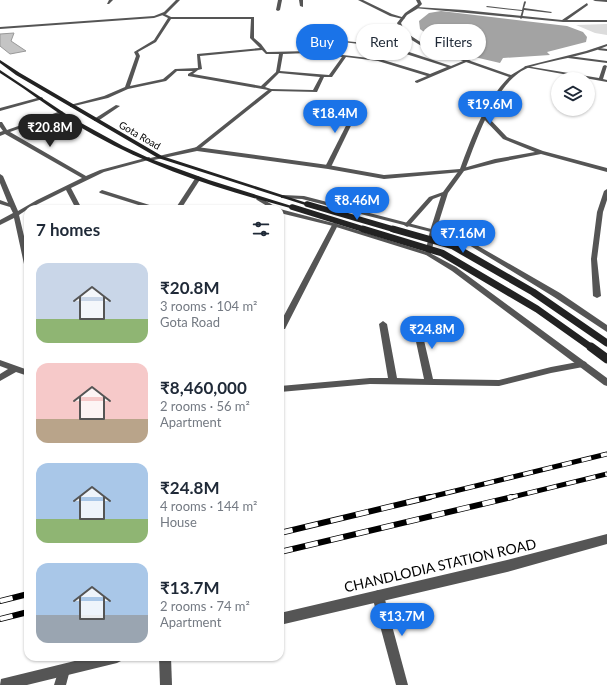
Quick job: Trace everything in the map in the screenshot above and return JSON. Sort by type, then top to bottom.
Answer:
[{"type":"main road","name":"Gota Road","points":[[0,61],[18,74],[160,157],[307,204],[453,246],[533,292],[607,343]]},
{"type":"main road","name":"Gota Road","points":[[0,71],[61,112],[109,140],[149,159],[258,199],[284,205]]},
{"type":"main road","name":"Gota Road","points":[[284,205],[442,253],[537,309],[607,359]]},
{"type":"street","points":[[0,27],[156,14],[172,0]]},
{"type":"street","points":[[62,22],[154,17],[163,14],[178,0]]},
{"type":"street","points":[[278,10],[280,0]]},
{"type":"street","points":[[301,0],[302,6]]},
{"type":"street","points":[[360,0],[391,15],[403,18]]},
{"type":"street","points":[[399,24],[406,14],[420,4],[418,0]]},
{"type":"street","points":[[595,0],[606,1]]},
{"type":"street","points":[[563,21],[587,4]]},
{"type":"street","points":[[416,8],[464,11],[521,18],[563,21],[607,21]]},
{"type":"street","points":[[163,14],[170,18],[253,18],[252,38],[266,53],[296,52]]},
{"type":"street","points":[[127,88],[138,56],[136,52],[155,41],[170,18]]},
{"type":"street","points":[[428,254],[433,231],[446,193],[462,170],[484,116],[510,76],[526,67],[599,49],[607,45]]},
{"type":"street","points":[[263,49],[198,55],[200,69],[197,69],[190,75],[262,87],[271,90],[315,91],[323,75]]},
{"type":"street","points":[[599,49],[607,50]]},
{"type":"street","points":[[262,87],[278,72],[281,53]]},
{"type":"street","points":[[412,54],[451,67]]},
{"type":"street","points":[[569,57],[606,64],[601,79]]},
{"type":"street","points":[[278,72],[330,76],[342,60]]},
{"type":"street","points":[[378,60],[431,76]]},
{"type":"street","points":[[417,82],[469,60],[510,76]]},
{"type":"street","points":[[526,67],[607,80]]},
{"type":"street","points":[[72,106],[106,97],[127,88],[164,80],[176,70],[197,69]]},
{"type":"street","points":[[197,149],[271,90]]},
{"type":"street","points":[[0,110],[41,98]]},
{"type":"street","points":[[96,120],[118,106]]},
{"type":"street","points":[[328,167],[357,109]]},
{"type":"street","points":[[3,133],[61,112]]},
{"type":"street","points":[[484,116],[505,138],[541,152],[607,170]]},
{"type":"street","points":[[0,123],[3,133],[85,178]]},
{"type":"street","points":[[33,205],[85,178],[102,171],[197,149],[328,167],[384,177],[462,170],[495,161],[541,152]]},
{"type":"street","points":[[0,176],[16,214],[24,250]]},
{"type":"street","points":[[181,205],[198,178]]},
{"type":"street","points":[[67,187],[77,205]]},
{"type":"street","points":[[597,296],[594,259],[600,212],[607,191]]},
{"type":"street","points":[[102,192],[144,205]]},
{"type":"street","points":[[407,224],[431,198],[446,193]]},
{"type":"street","points":[[284,197],[302,196],[433,231],[471,244],[557,296],[607,329]]},
{"type":"street","points":[[258,199],[269,205]]},
{"type":"street","points":[[0,202],[13,206]]},
{"type":"street","points":[[0,223],[24,210]]},
{"type":"street","points":[[284,212],[335,225],[428,254],[460,273],[607,383]]},
{"type":"street","points":[[284,323],[335,225]]},
{"type":"street","points":[[416,323],[429,381]]},
{"type":"street","points":[[383,324],[393,381]]},
{"type":"street","points":[[0,363],[24,372]]},
{"type":"street","points":[[284,389],[341,383],[393,381],[499,383],[551,370],[583,364]]},
{"type":"street","points":[[0,378],[15,369]]},
{"type":"street","name":"CHANDLODIA STATION ROAD","points":[[284,617],[507,566],[607,539]]},
{"type":"street","points":[[378,596],[402,685]]},
{"type":"street","points":[[1,685],[101,661]]},
{"type":"street","points":[[165,661],[166,685]]},
{"type":"street","points":[[60,685],[64,670]]},
{"type":"lane","points":[[521,18],[525,2]]},
{"type":"lane","points":[[487,7],[551,12]]},
{"type":"shaded area","points":[[441,11],[567,26],[583,32],[587,37],[586,42],[547,52],[550,55],[503,58],[500,63],[486,60],[486,24],[420,24],[420,29],[419,21],[429,13]]},
{"type":"shaded area","points":[[607,24],[607,35],[595,33],[576,25]]},
{"type":"building","points":[[14,33],[11,41],[26,51],[10,54],[0,46],[0,34]]},
{"type":"railway","points":[[426,498],[607,454]]},
{"type":"railway","points":[[508,498],[607,474]]},
{"type":"railway","points":[[284,532],[430,497]]},
{"type":"railway","points":[[284,551],[512,497]]},
{"type":"railway","points":[[0,601],[24,595]]},
{"type":"railway","points":[[0,619],[24,613]]}]
